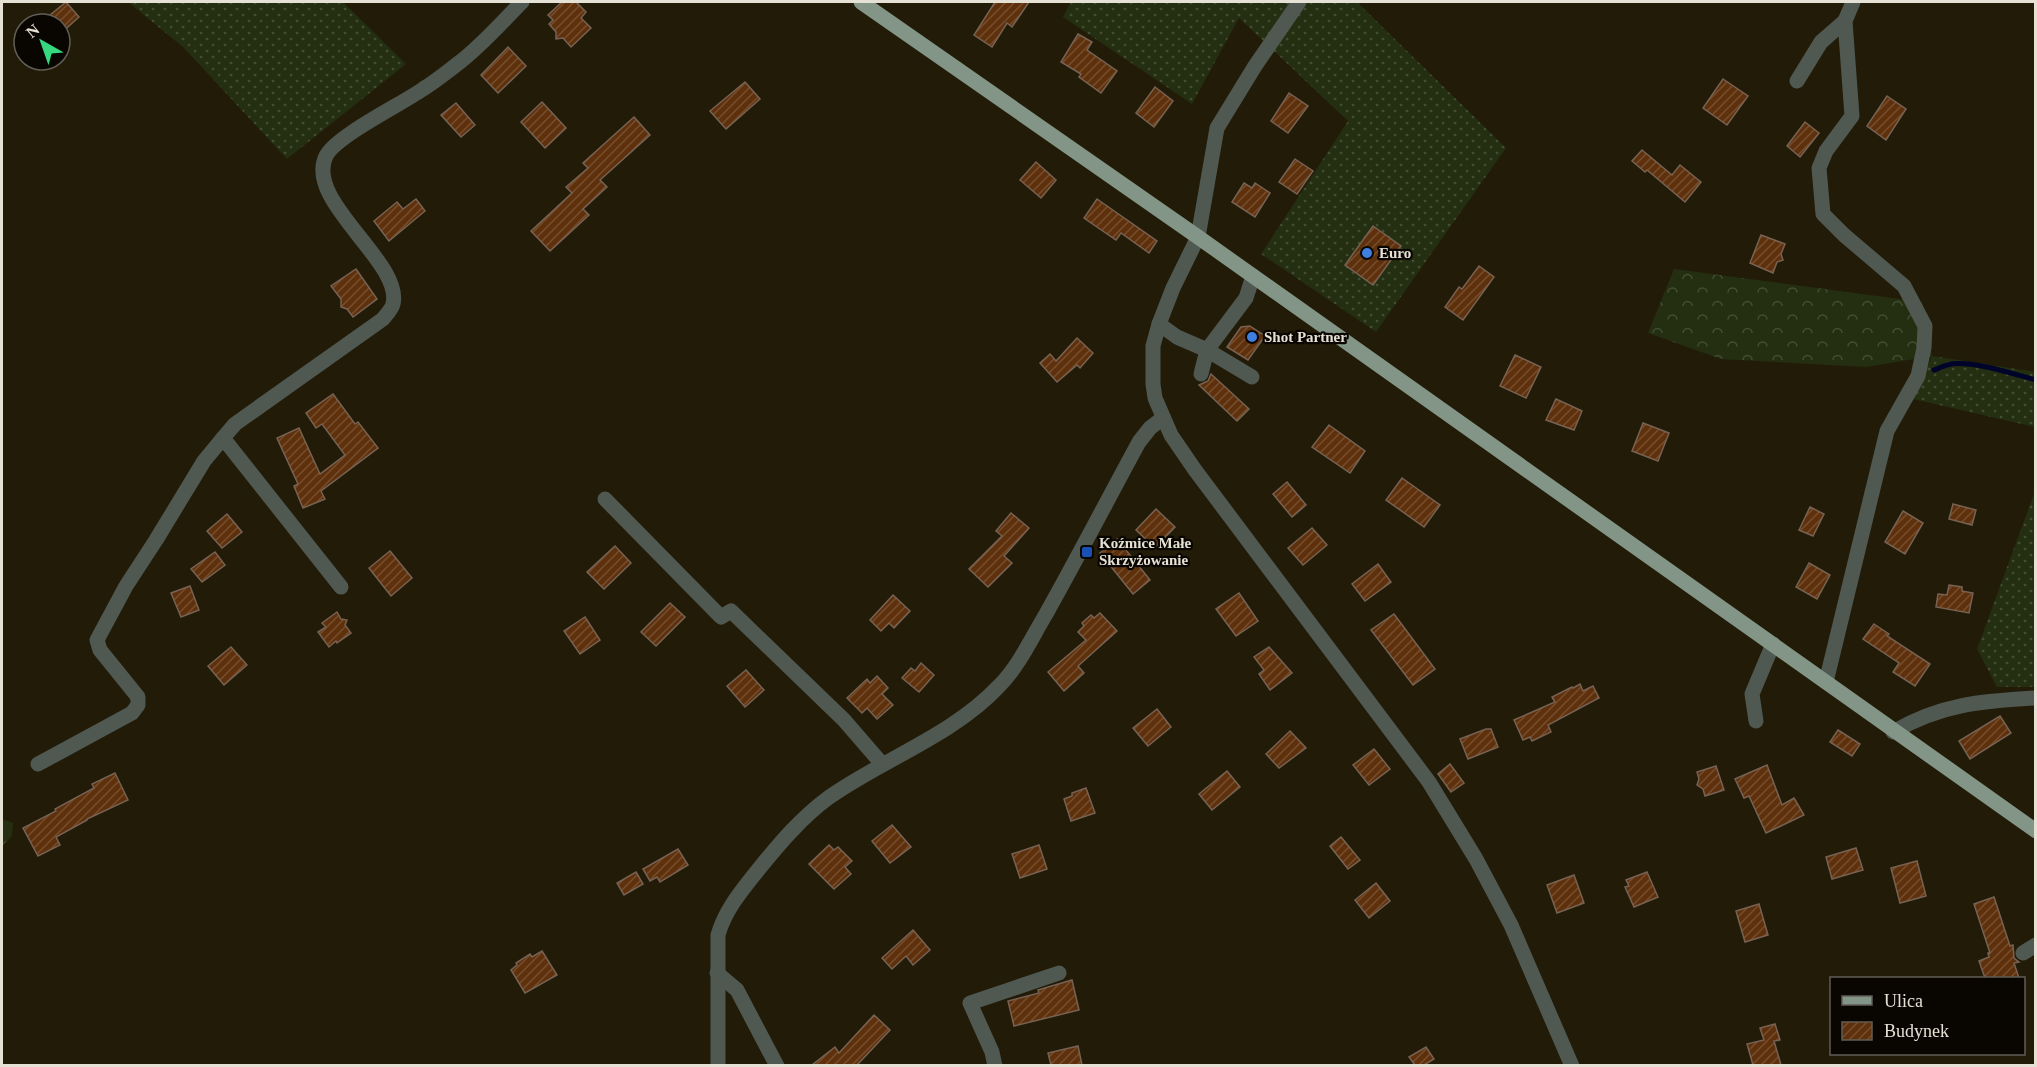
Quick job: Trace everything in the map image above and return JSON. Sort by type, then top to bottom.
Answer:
[{"type":"main road","points":[[861,2],[1198,237],[1773,644],[1893,732],[2036,831]]},
{"type":"street","points":[[38,764],[132,713],[138,705],[138,697],[100,650],[97,640],[126,586],[204,461],[235,424],[383,319],[393,304],[392,289],[383,270],[329,195],[322,167],[327,154],[343,138],[423,89],[460,62],[489,37],[522,2]]},
{"type":"street","points":[[1299,2],[1255,66],[1217,128],[1198,237],[1159,324],[1153,346],[1155,398],[1171,435],[1195,470],[1429,782],[1476,858],[1512,924],[1572,1065]]},
{"type":"street","points":[[1797,81],[1821,42],[1845,21],[1853,2]]},
{"type":"street","points":[[1826,682],[1887,431],[1918,376],[1924,348],[1925,326],[1904,286],[1844,236],[1823,214],[1818,168],[1826,151],[1852,116],[1845,21]]},
{"type":"street","points":[[1202,374],[1207,350],[1246,298],[1253,276]]},
{"type":"street","points":[[1159,324],[1177,338],[1207,350],[1252,377]]},
{"type":"street","points":[[718,1065],[717,943],[722,922],[748,882],[774,850],[827,799],[951,724],[1001,685],[1026,649],[1055,598],[1139,442],[1150,428],[1163,418]]},
{"type":"street","points":[[223,438],[341,587]]},
{"type":"street","points":[[605,499],[721,617],[731,610],[844,720],[882,764]]},
{"type":"street","points":[[1756,721],[1752,694],[1773,644]]},
{"type":"street","points":[[1893,732],[1951,707],[2000,700],[2036,698]]},
{"type":"street","points":[[717,973],[736,990],[777,1065]]},
{"type":"street","points":[[995,1065],[992,1052],[970,1003],[1059,973]]},
{"type":"green space","points":[[128,2],[343,2],[406,64],[287,159],[183,47]]},
{"type":"green space","points":[[1071,2],[1357,2],[1506,148],[1376,332],[1261,254],[1348,121],[1239,18],[1192,104],[1063,17]]},
{"type":"green space","points":[[1674,269],[1922,302],[1932,356],[1866,367],[1721,359],[1648,333]]},
{"type":"green space","points":[[1932,356],[2035,372],[2035,427],[1913,399]]},
{"type":"green space","points":[[2035,491],[2035,687],[1997,687],[1977,649]]},
{"type":"green space","points":[[2,819],[13,823],[12,836],[2,846]]},
{"type":"building","points":[[66,2],[79,17],[72,23],[72,12],[54,12]]},
{"type":"building","points":[[562,2],[576,2],[586,12],[581,18],[591,28],[571,47],[563,38],[556,39],[556,32],[549,24],[553,20],[548,15]]},
{"type":"building","points":[[995,2],[1029,2],[1012,27],[1007,23],[992,47],[974,35]]},
{"type":"building","points":[[1078,34],[1092,42],[1087,50],[1117,71],[1101,93],[1079,77],[1081,74],[1061,62]]},
{"type":"building","points":[[508,47],[526,66],[498,93],[481,75]]},
{"type":"building","points":[[1723,79],[1748,96],[1727,125],[1703,108]]},
{"type":"building","points":[[745,82],[760,99],[726,129],[710,111]]},
{"type":"building","points":[[1155,87],[1173,101],[1154,127],[1136,113]]},
{"type":"building","points":[[1289,93],[1308,106],[1288,133],[1271,121]]},
{"type":"building","points":[[1887,96],[1906,109],[1886,140],[1867,126]]},
{"type":"building","points":[[542,102],[566,128],[545,148],[521,122]]},
{"type":"building","points":[[456,103],[475,125],[461,137],[441,115]]},
{"type":"building","points":[[634,117],[650,135],[600,180],[607,187],[583,209],[589,215],[550,251],[531,231],[572,193],[566,187],[588,168],[583,163]]},
{"type":"building","points":[[1805,122],[1819,133],[1800,157],[1787,146]]},
{"type":"building","points":[[1642,150],[1672,175],[1680,165],[1701,182],[1685,202],[1647,170],[1645,172],[1632,161]]},
{"type":"building","points":[[1295,159],[1313,171],[1297,194],[1279,182]]},
{"type":"building","points":[[1036,162],[1056,180],[1041,198],[1020,180]]},
{"type":"building","points":[[1244,183],[1252,188],[1255,183],[1270,193],[1255,217],[1232,202]]},
{"type":"building","points":[[416,199],[425,211],[389,241],[374,221],[397,202],[403,209]]},
{"type":"building","points":[[1097,199],[1157,241],[1149,253],[1121,233],[1116,240],[1084,218]]},
{"type":"building","points":[[1373,226],[1401,246],[1373,285],[1345,265]]},
{"type":"building","points":[[1761,235],[1785,244],[1781,254],[1783,260],[1777,262],[1773,273],[1750,263]]},
{"type":"building","points":[[1479,266],[1494,277],[1463,320],[1445,307],[1459,287],[1462,289]]},
{"type":"building","points":[[356,269],[377,299],[353,317],[347,309],[341,307],[341,299],[331,286]]},
{"type":"building","points":[[1250,326],[1265,336],[1248,360],[1227,347],[1241,327]]},
{"type":"building","points":[[1077,338],[1093,353],[1080,368],[1077,365],[1057,382],[1040,363],[1050,354],[1056,361]]},
{"type":"building","points":[[1515,355],[1541,367],[1526,398],[1500,386]]},
{"type":"building","points":[[1211,374],[1249,409],[1237,421],[1199,385],[1208,381]]},
{"type":"building","points":[[333,394],[355,424],[358,422],[378,448],[321,491],[325,499],[303,508],[294,486],[298,484],[277,438],[299,428],[320,474],[345,455],[322,424],[316,428],[306,413]]},
{"type":"building","points":[[1556,399],[1582,411],[1574,430],[1546,420]]},
{"type":"building","points":[[1643,423],[1669,433],[1658,461],[1632,451]]},
{"type":"building","points":[[1329,425],[1365,451],[1350,473],[1312,447]]},
{"type":"building","points":[[1402,478],[1440,505],[1424,527],[1386,500]]},
{"type":"building","points":[[1287,482],[1306,505],[1292,517],[1273,494]]},
{"type":"building","points":[[1953,504],[1976,510],[1972,525],[1949,519]]},
{"type":"building","points":[[1810,507],[1824,514],[1813,536],[1799,530]]},
{"type":"building","points":[[1156,509],[1175,527],[1155,548],[1136,530]]},
{"type":"building","points":[[1903,511],[1923,523],[1905,554],[1885,542]]},
{"type":"building","points":[[1011,513],[1029,528],[1004,556],[1012,563],[988,587],[969,569],[1002,536],[996,531]]},
{"type":"building","points":[[227,514],[242,532],[222,548],[207,531]]},
{"type":"building","points":[[1312,528],[1327,545],[1303,565],[1288,548]]},
{"type":"building","points":[[1117,539],[1150,580],[1133,594],[1100,553]]},
{"type":"building","points":[[615,546],[631,563],[604,589],[587,572]]},
{"type":"building","points":[[390,551],[412,578],[391,596],[369,568]]},
{"type":"building","points":[[215,552],[225,565],[202,582],[191,569]]},
{"type":"building","points":[[1809,563],[1830,575],[1817,599],[1796,587]]},
{"type":"building","points":[[1378,564],[1391,582],[1365,601],[1352,584]]},
{"type":"building","points":[[1949,585],[1962,587],[1962,591],[1973,593],[1969,613],[1936,607],[1938,594],[1947,595]]},
{"type":"building","points":[[190,586],[199,610],[181,617],[171,593]]},
{"type":"building","points":[[1239,593],[1258,621],[1236,636],[1216,609]]},
{"type":"building","points":[[893,595],[910,611],[894,628],[889,623],[881,631],[870,620]]},
{"type":"building","points":[[670,603],[685,617],[656,646],[641,632]]},
{"type":"building","points":[[337,612],[341,619],[347,620],[345,625],[351,633],[329,647],[318,632],[326,627],[322,623]]},
{"type":"building","points":[[1100,613],[1117,631],[1078,666],[1084,673],[1064,691],[1048,672],[1086,640],[1078,632],[1084,626],[1082,623],[1091,615],[1094,618]]},
{"type":"building","points":[[1394,614],[1435,669],[1413,685],[1371,630]]},
{"type":"building","points":[[585,617],[600,640],[580,654],[564,631]]},
{"type":"building","points":[[1874,624],[1889,634],[1887,636],[1930,664],[1915,686],[1893,672],[1899,663],[1863,639]]},
{"type":"building","points":[[231,647],[247,665],[224,685],[208,666]]},
{"type":"building","points":[[1269,647],[1292,673],[1270,690],[1259,674],[1264,670],[1254,657]]},
{"type":"building","points":[[921,663],[934,675],[919,692],[902,678],[911,668],[915,671]]},
{"type":"building","points":[[746,670],[764,690],[745,707],[727,686]]},
{"type":"building","points":[[877,676],[888,688],[882,694],[893,705],[877,719],[867,708],[862,713],[847,698],[867,679],[870,683]]},
{"type":"building","points":[[1580,684],[1583,691],[1593,686],[1599,698],[1548,725],[1551,732],[1532,741],[1530,737],[1523,740],[1514,720],[1555,702],[1552,697]]},
{"type":"building","points":[[1157,709],[1171,727],[1148,746],[1133,728]]},
{"type":"building","points":[[2000,716],[2011,733],[1970,759],[1959,741]]},
{"type":"building","points":[[1491,729],[1498,747],[1468,759],[1460,739]]},
{"type":"building","points":[[1838,730],[1860,744],[1852,756],[1830,742]]},
{"type":"building","points":[[1290,731],[1306,748],[1279,768],[1266,754]]},
{"type":"building","points":[[1374,749],[1390,769],[1369,785],[1353,765]]},
{"type":"building","points":[[1450,764],[1464,783],[1451,792],[1438,774]]},
{"type":"building","points":[[1767,765],[1782,805],[1794,798],[1804,815],[1766,833],[1749,796],[1744,798],[1735,779]]},
{"type":"building","points":[[1716,766],[1724,790],[1705,796],[1703,789],[1697,785],[1699,779],[1697,772]]},
{"type":"building","points":[[1227,771],[1240,787],[1212,810],[1199,794]]},
{"type":"building","points":[[115,773],[128,800],[87,819],[56,837],[60,845],[38,856],[23,828],[94,788],[92,784]]},
{"type":"building","points":[[1086,788],[1095,813],[1071,821],[1064,799]]},
{"type":"building","points":[[892,825],[911,847],[890,863],[872,841]]},
{"type":"building","points":[[1341,837],[1360,860],[1348,869],[1330,846]]},
{"type":"building","points":[[829,845],[834,850],[838,847],[852,861],[845,867],[851,874],[834,889],[809,864]]},
{"type":"building","points":[[1039,845],[1047,869],[1020,878],[1012,854]]},
{"type":"building","points":[[1856,848],[1863,870],[1832,879],[1826,857]]},
{"type":"building","points":[[678,849],[688,865],[660,882],[657,877],[650,881],[643,869]]},
{"type":"building","points":[[1917,861],[1926,896],[1900,903],[1891,868]]},
{"type":"building","points":[[636,872],[643,884],[624,895],[617,883]]},
{"type":"building","points":[[1647,872],[1658,897],[1634,907],[1625,887],[1629,886],[1626,880]]},
{"type":"building","points":[[1574,875],[1584,903],[1557,913],[1547,885]]},
{"type":"building","points":[[1376,883],[1390,901],[1369,918],[1355,900]]},
{"type":"building","points":[[1994,897],[2010,946],[2013,945],[2014,958],[2019,962],[2014,963],[2019,977],[1985,977],[1979,961],[1989,957],[1988,953],[1990,953],[1974,904]]},
{"type":"building","points":[[1759,904],[1768,935],[1745,942],[1736,911]]},
{"type":"building","points":[[913,930],[930,950],[913,965],[906,956],[892,969],[882,958]]},
{"type":"building","points":[[542,951],[557,975],[525,993],[511,970],[517,965],[516,963],[530,954],[532,957]]},
{"type":"building","points":[[1072,980],[1079,1010],[1014,1026],[1008,1001],[1039,993],[1038,990]]},
{"type":"building","points":[[874,1015],[890,1030],[857,1065],[812,1065],[835,1047],[839,1053]]},
{"type":"building","points":[[1775,1024],[1780,1040],[1774,1041],[1781,1065],[1753,1065],[1747,1044],[1764,1040],[1760,1028]]},
{"type":"building","points":[[1078,1046],[1082,1065],[1051,1065],[1048,1053]]},
{"type":"building","points":[[1426,1047],[1434,1059],[1424,1065],[1415,1065],[1409,1057]]},
{"type":"waterway","points":[[1934,370],[1947,365],[1967,364],[2036,380]]},
{"type":"place","name":"Euro","points":[[1367,253]]},
{"type":"place","name":"Shot Partner","points":[[1252,337]]},
{"type":"place","name":"Koźmice Małe Skrzyżowanie","points":[[1087,552]]}]
